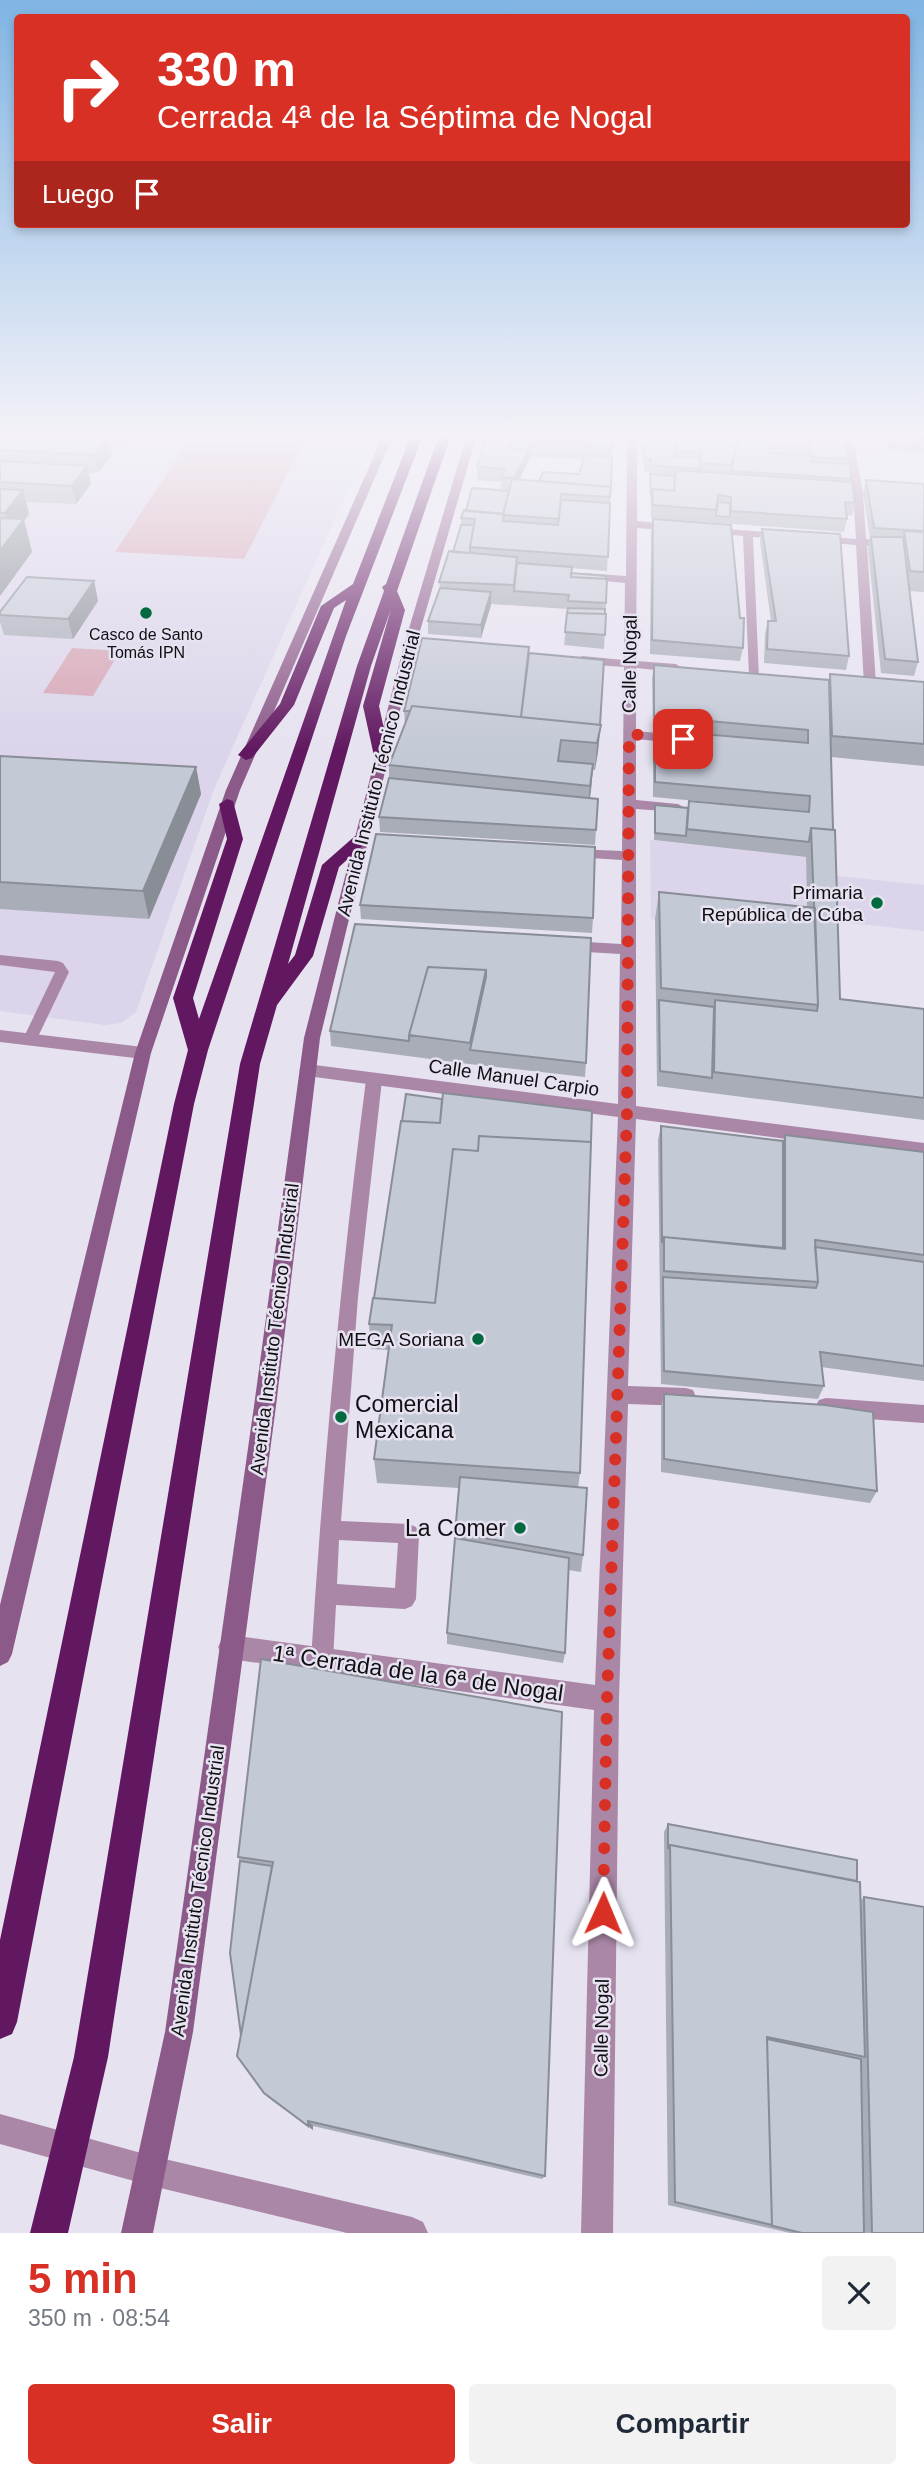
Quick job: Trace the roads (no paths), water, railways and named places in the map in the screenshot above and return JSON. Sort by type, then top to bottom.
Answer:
[{"type":"highway","points":[[0,2022],[198,1050],[375,542]]},
{"type":"highway","points":[[49,2233],[92,2057],[240,1115],[263,1010],[389,587],[406,542]]},
{"type":"highway","points":[[246,755],[287,705],[328,607],[357,587]]},
{"type":"highway","points":[[382,756],[371,705],[398,610],[389,587]]},
{"type":"highway","points":[[198,1050],[183,998],[235,839],[227,804]]},
{"type":"highway","points":[[263,1010],[304,956],[331,865],[368,840]]},
{"type":"main road","points":[[0,1654],[143,1053],[227,804],[341,542]]},
{"type":"main road","name":"Avenida Instituto Técnico Industrial","points":[[137,2233],[179,2032],[265,1406],[312,1038],[346,930],[368,840],[382,756],[445,542]]},
{"type":"street","name":"Calle Nogal","points":[[597,2233],[607,1699],[620,1395],[627,1113],[631,542]]},
{"type":"street","points":[[741,674],[762,676],[749,542]]},
{"type":"street","points":[[859,542],[863,684],[883,686]]},
{"type":"street","points":[[862,542],[924,547]]},
{"type":"street","points":[[564,574],[630,580]]},
{"type":"street","points":[[575,659],[686,669]]},
{"type":"street","points":[[629,734],[697,740]]},
{"type":"street","points":[[629,804],[698,810]]},
{"type":"street","points":[[562,852],[629,856]]},
{"type":"street","points":[[560,945],[629,950]]},
{"type":"street","points":[[0,1035],[143,1053]]},
{"type":"street","name":"Calle Manuel Carpio","points":[[307,1070],[924,1150]]},
{"type":"street","points":[[620,1395],[712,1399]]},
{"type":"street","points":[[805,1405],[924,1414]]},
{"type":"street","name":"1ª Cerrada de la 6ª de Nogal","points":[[230,1647],[607,1699]]},
{"type":"street","points":[[0,2129],[152,2171],[412,2233]]},
{"type":"lane","points":[[0,960],[58,966],[62,972],[30,1039]]},
{"type":"lane","points":[[322,1660],[328,1530],[361,1178],[374,1080]]},
{"type":"lane","points":[[325,1594],[405,1599],[409,1534],[328,1530]]},
{"type":"place","name":"Casco de Santo Tomás IPN","points":[[146,613]]},
{"type":"place","name":"Primaria República de Cúba","points":[[877,903]]},
{"type":"place","name":"MEGA Soriana","points":[[478,1339]]},
{"type":"place","name":"Comercial Mexicana","points":[[341,1417]]},
{"type":"place","name":"La Comer","points":[[520,1528]]}]
